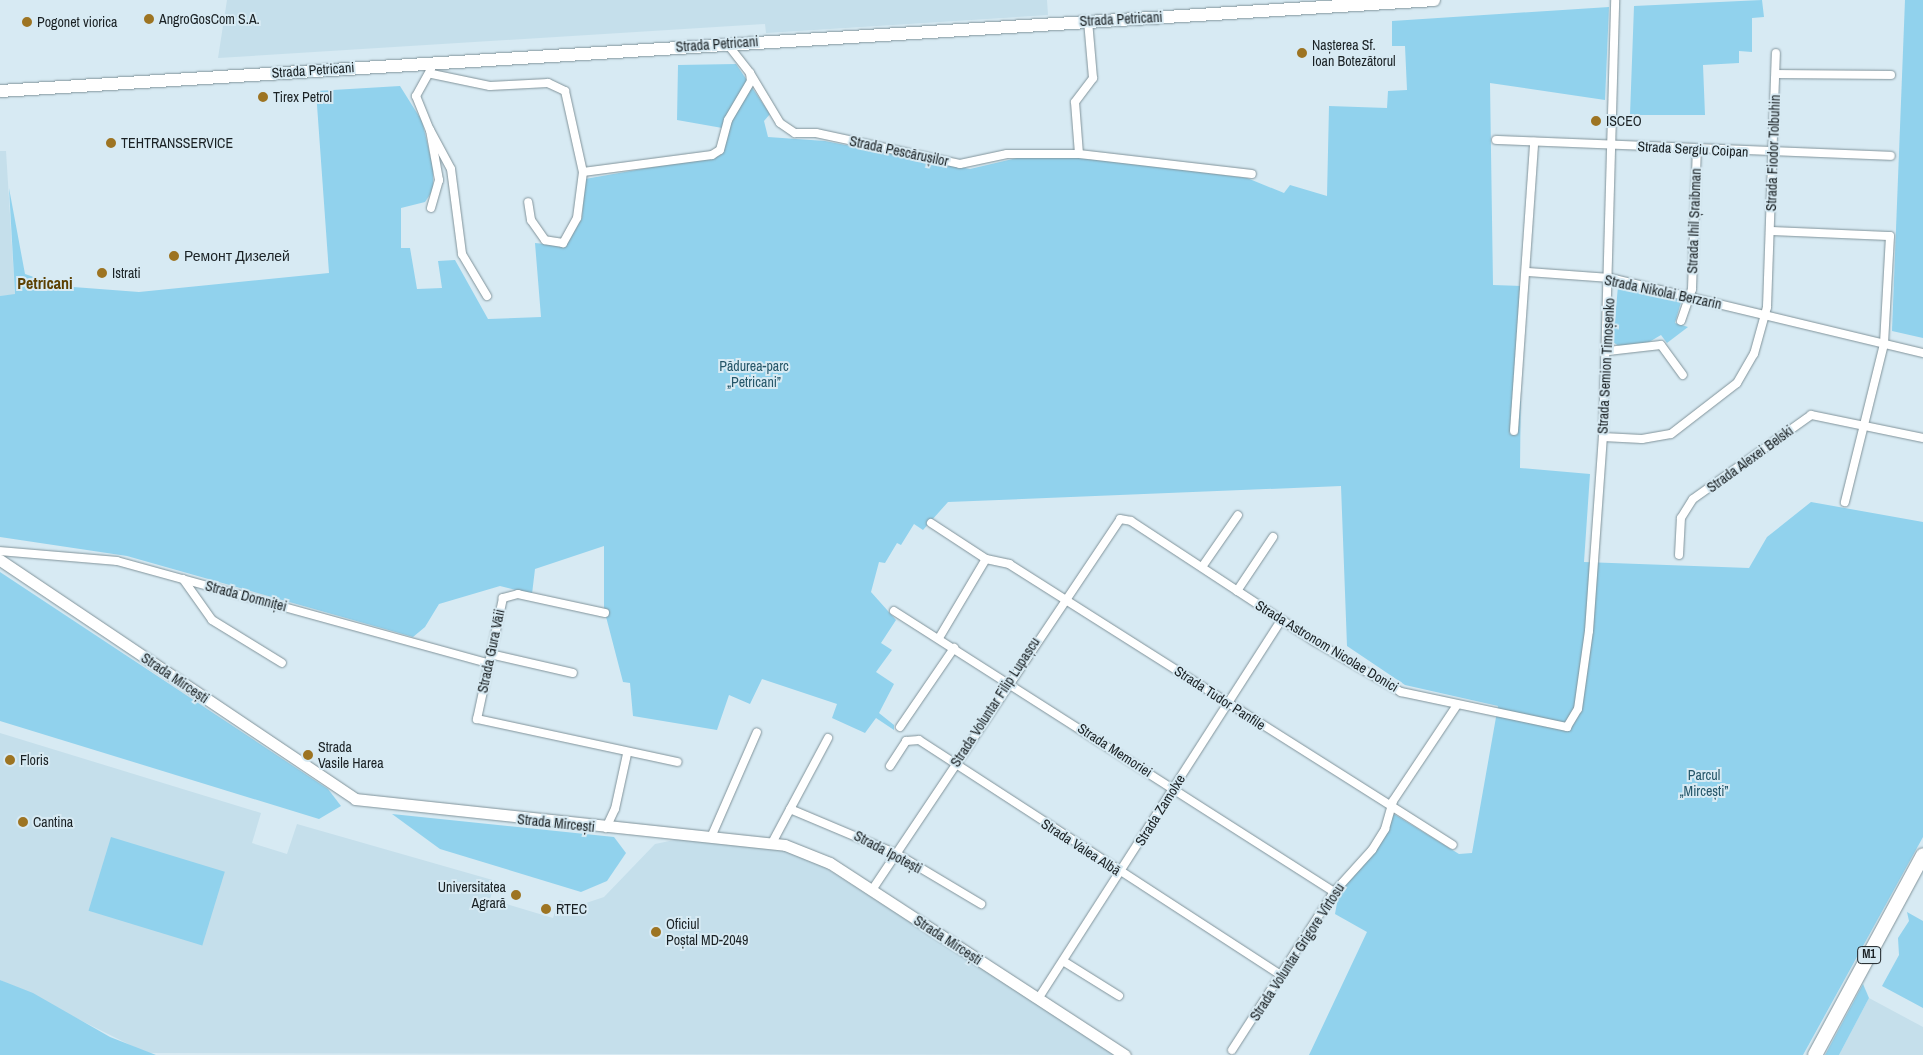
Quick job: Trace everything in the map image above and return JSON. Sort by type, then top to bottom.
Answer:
[{"type":"highway","name":"M1","points":[[1815,1055],[1923,855]]},
{"type":"main road","name":"Strada Petricani","points":[[0,91],[431,68],[727,44],[1434,0]]},
{"type":"main road","name":"Strada Mircești","points":[[0,560],[354,799],[606,828],[712,835],[772,843],[830,863],[1124,1055]]},
{"type":"street","name":"Strada Semion Timoșenko","points":[[1567,727],[1578,709],[1589,631],[1603,437],[1610,278],[1614,0]]},
{"type":"street","points":[[1079,154],[1075,102],[1092,78],[1088,21]]},
{"type":"street","name":"Strada Pescărușilor","points":[[727,44],[750,73],[788,131],[816,133],[960,164],[1007,154],[1079,154],[1252,174]]},
{"type":"street","name":"Strada Fiodor Tolbuhin","points":[[1603,437],[1642,439],[1671,434],[1722,397],[1737,383],[1754,354],[1763,314],[1770,231],[1776,53]]},
{"type":"street","points":[[487,296],[460,249],[451,169],[430,130],[416,96],[431,68],[490,86],[558,86],[565,92],[583,172],[577,218],[564,243],[545,240],[531,220],[528,202]]},
{"type":"street","points":[[583,172],[712,155],[720,150],[728,120],[748,91],[750,73]]},
{"type":"street","name":"Strada Fiodor Tolbuhin","points":[[1776,74],[1892,75]]},
{"type":"street","points":[[430,130],[439,180],[431,208]]},
{"type":"street","name":"Strada Sergiu Coipan","points":[[1496,140],[1891,156]]},
{"type":"street","points":[[1514,431],[1528,272],[1534,142]]},
{"type":"street","name":"Strada Ihil Șraibman","points":[[1681,321],[1687,296],[1692,289],[1697,149]]},
{"type":"street","name":"Strada Fiodor Tolbuhin","points":[[1770,231],[1890,236],[1884,344]]},
{"type":"street","name":"Strada Nikolai Berzarin","points":[[1528,272],[1610,278],[1923,353]]},
{"type":"street","points":[[1845,502],[1884,344]]},
{"type":"street","points":[[1608,351],[1661,345],[1683,375]]},
{"type":"street","name":"Strada Alexei Belski","points":[[1679,555],[1681,518],[1693,500],[1811,415],[1864,424],[1923,438]]},
{"type":"street","points":[[1202,567],[1238,515]]},
{"type":"street","name":"Strada Astronom Nicolae Donici","points":[[1123,518],[1202,567],[1281,620],[1401,692],[1567,727]]},
{"type":"street","name":"Strada Voluntar Filip Lupașcu","points":[[872,890],[1112,524],[1123,518]]},
{"type":"street","name":"Strada Tudor Panfile","points":[[932,523],[986,559],[1009,564],[1453,845]]},
{"type":"street","points":[[1237,591],[1274,537]]},
{"type":"street","name":"Strada Domniței","points":[[0,551],[117,561],[488,663]]},
{"type":"street","points":[[939,638],[986,559]]},
{"type":"street","points":[[183,579],[212,620],[282,663]]},
{"type":"street","name":"Strada Gura Văii","points":[[606,613],[507,595],[501,602],[477,718],[627,754]]},
{"type":"street","name":"Strada Memoriei","points":[[894,611],[1009,681],[1334,892]]},
{"type":"street","name":"Strada Zamolxe","points":[[1038,999],[1281,620]]},
{"type":"street","points":[[900,726],[954,648]]},
{"type":"street","points":[[490,654],[573,673]]},
{"type":"street","name":"Strada Voluntar Grigore Vîrtosu","points":[[1232,1050],[1334,892],[1372,850],[1392,807],[1458,705]]},
{"type":"street","points":[[712,835],[757,732]]},
{"type":"street","points":[[772,843],[828,738]]},
{"type":"street","name":"Strada Valea Albă","points":[[890,766],[910,739],[919,740],[953,764],[1281,975]]},
{"type":"street","points":[[606,828],[615,809],[627,754],[677,762]]},
{"type":"street","name":"Strada Ipotești","points":[[790,809],[897,854],[981,904]]},
{"type":"street","points":[[1063,961],[1118,996]]},
{"type":"shaded area","points":[[227,0],[1047,0],[1048,15],[766,33],[765,24],[218,58]]},
{"type":"shaded area","points":[[0,151],[6,151],[15,295],[0,296]]},
{"type":"shaded area","points":[[0,733],[261,813],[252,843],[287,854],[297,824],[496,881],[490,899],[553,918],[559,900],[577,906],[604,897],[655,844],[684,838],[786,850],[818,863],[1117,1055],[146,1053],[0,980]]},
{"type":"shaded area","points":[[1869,998],[1923,1027],[1923,1055],[1839,1055]]},
{"type":"green space","points":[[1762,0],[1764,17],[1752,18],[1752,52],[1739,51],[1739,63],[1703,65],[1705,115],[1630,115],[1634,6]]},
{"type":"green space","points":[[1905,0],[1923,0],[1923,338],[1892,331]]},
{"type":"green space","points":[[1609,7],[1605,100],[1490,83],[1493,285],[1522,286],[1520,468],[1590,474],[1584,562],[1749,568],[1767,537],[1811,502],[1923,522],[1923,837],[1803,1055],[1309,1055],[1367,932],[1335,914],[1339,892],[1365,862],[1394,814],[1459,854],[1472,853],[1498,706],[1405,685],[1347,646],[1341,486],[948,502],[923,530],[914,524],[901,545],[897,543],[885,563],[879,562],[871,592],[896,620],[881,643],[892,650],[876,672],[894,684],[879,713],[894,725],[894,730],[876,718],[865,733],[832,718],[837,704],[762,679],[750,704],[729,695],[717,730],[633,716],[630,683],[623,682],[604,609],[604,546],[535,569],[532,594],[500,586],[439,604],[425,627],[413,637],[127,556],[0,537],[0,296],[15,294],[9,188],[25,274],[60,286],[139,292],[329,273],[316,91],[400,86],[422,121],[433,167],[433,190],[425,202],[401,208],[401,248],[410,248],[417,289],[442,288],[438,261],[455,260],[488,319],[541,317],[535,243],[566,246],[582,218],[585,179],[721,155],[728,129],[677,120],[678,65],[736,64],[770,114],[764,121],[768,137],[825,141],[970,169],[1025,156],[1077,156],[1247,178],[1284,193],[1290,185],[1327,196],[1329,106],[1387,108],[1388,91],[1407,90],[1405,46],[1392,46],[1392,21]]},
{"type":"green space","points":[[1618,286],[1678,299],[1681,302],[1675,323],[1688,327],[1667,343],[1661,335],[1644,345],[1620,347],[1613,342]]},
{"type":"green space","points":[[0,572],[328,789],[341,806],[319,819],[0,721]]},
{"type":"green space","points":[[392,814],[614,837],[626,853],[607,881],[581,892],[440,849]]},
{"type":"green space","points":[[111,837],[225,872],[202,945],[88,911]]},
{"type":"green space","points":[[1907,912],[1923,921],[1923,1008],[1882,986],[1899,955],[1898,938],[1909,921]]},
{"type":"green space","points":[[0,980],[33,993],[110,1037],[156,1055],[0,1055]]},
{"type":"green space","points":[[1863,984],[1869,998],[1839,1055],[1825,1055]]},
{"type":"place","name":"AngroGosCom S.A.","points":[[149,19]]},
{"type":"place","name":"Pogonet viorica","points":[[27,22]]},
{"type":"place","name":"Nașterea Sf. Ioan Botezătorul","points":[[1302,53]]},
{"type":"place","name":"Tirex Petrol","points":[[263,97]]},
{"type":"place","name":"ISCEO","points":[[1596,121]]},
{"type":"place","name":"TEHTRANSSERVICE","points":[[111,143]]},
{"type":"place","name":"Ремонт Дизелей","points":[[174,256]]},
{"type":"place","name":"Istrati","points":[[102,273]]},
{"type":"place","name":"Strada Vasile Harea","points":[[308,755]]},
{"type":"place","name":"Floris","points":[[10,760]]},
{"type":"place","name":"Cantina","points":[[23,822]]},
{"type":"place","name":"Universitatea Agrară","points":[[516,895]]},
{"type":"place","name":"RTEC","points":[[546,909]]},
{"type":"place","name":"Oficiul Poștal MD-2049","points":[[656,932]]},
{"type":"district","name":"Petricani","points":[[45,283]]},
{"type":"park label","name":"Pădurea-parc „Petricani”","points":[[754,374]]},
{"type":"park label","name":"Parcul „Mircești”","points":[[1704,784]]}]
